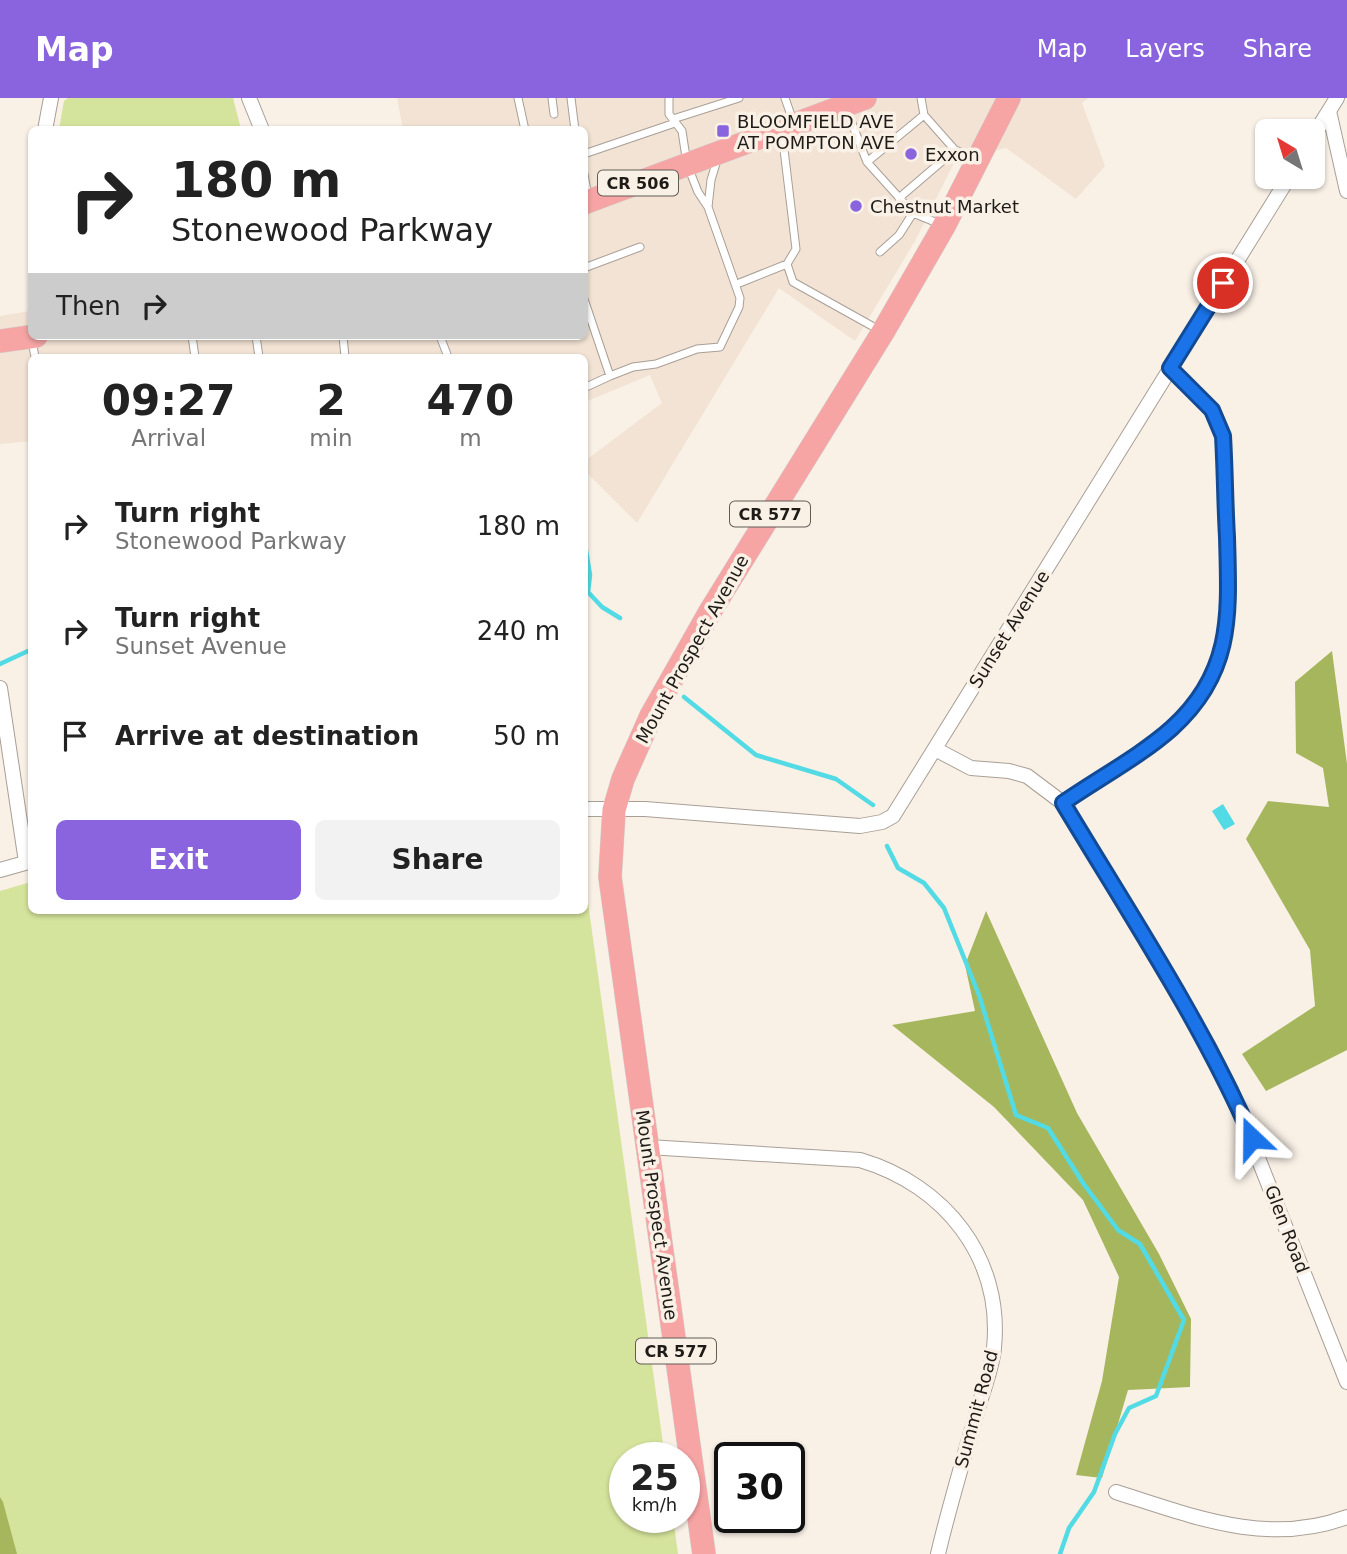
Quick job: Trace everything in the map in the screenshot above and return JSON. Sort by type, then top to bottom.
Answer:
[{"type":"main road","name":"CR 506","points":[[588,202],[851,101]]},
{"type":"main road","name":"Mount Prospect Avenue","points":[[704,1554],[610,877],[614,810],[623,779],[651,716],[704,622],[883,332],[944,226],[978,157],[999,105]]},
{"type":"main road","points":[[0,341],[28,337]]},
{"type":"street","points":[[46,126],[51,98]]},
{"type":"street","points":[[249,98],[260,126]]},
{"type":"street","points":[[1333,105],[1347,191]]},
{"type":"street","name":"Sunset Avenue","points":[[588,809],[645,809],[836,825],[870,825],[893,817],[1282,189]]},
{"type":"street","points":[[1063,803],[1157,739],[1182,718],[1210,679],[1223,645],[1229,600],[1223,436],[1212,410],[1170,368]]},
{"type":"street","points":[[0,688],[28,855]]},
{"type":"street","name":"Glen Road","points":[[935,748],[971,768],[1009,771],[1027,776],[1063,803],[1208,1045],[1231,1090],[1347,1382]]},
{"type":"street","points":[[0,870],[28,861]]},
{"type":"street","name":"Summit Road","points":[[648,1147],[860,1160],[894,1172],[924,1190],[962,1229],[980,1261],[992,1296],[994,1351],[937,1554]]},
{"type":"street","points":[[1116,1492],[1212,1522],[1254,1530],[1297,1529],[1347,1517]]},
{"type":"lane","points":[[518,98],[524,126]]},
{"type":"lane","points":[[552,98],[554,114]]},
{"type":"lane","points":[[571,98],[574,126]]},
{"type":"lane","points":[[588,386],[633,367],[656,364],[697,349],[720,347],[739,307],[737,284],[708,207],[698,192],[687,164],[682,131],[669,114],[669,98]]},
{"type":"lane","points":[[588,153],[738,98]]},
{"type":"lane","points":[[737,284],[787,264],[796,249],[785,98]]},
{"type":"lane","points":[[921,98],[924,115],[955,150],[978,157]]},
{"type":"lane","points":[[851,101],[867,162],[913,213],[944,226]]},
{"type":"lane","points":[[867,162],[924,115]]},
{"type":"lane","points":[[900,198],[955,150]]},
{"type":"lane","points":[[708,207],[711,180],[720,152]]},
{"type":"lane","points":[[880,252],[899,235],[913,213]]},
{"type":"lane","points":[[588,266],[640,247]]},
{"type":"lane","points":[[787,264],[793,282],[883,332]]},
{"type":"lane","points":[[588,311],[610,376]]},
{"type":"shaded area","points":[[397,98],[1088,98],[1082,103],[1105,166],[1076,199],[1006,148],[956,159],[915,241],[855,341],[779,288],[637,523],[588,474],[588,459],[662,403],[650,375],[588,401],[588,354],[28,354],[28,441],[0,444],[0,316],[28,311],[28,340],[588,340],[588,126],[402,126]]},
{"type":"green space","points":[[68,98],[233,98],[240,126],[60,126],[64,101]]},
{"type":"green space","points":[[1332,651],[1347,764],[1347,1050],[1266,1091],[1242,1054],[1315,1006],[1310,950],[1246,839],[1268,801],[1329,807],[1323,768],[1296,753],[1295,682]]},
{"type":"green space","points":[[28,883],[28,914],[588,914],[588,903],[663,1442],[609,1442],[609,1533],[675,1533],[678,1554],[0,1554],[0,891]]},
{"type":"green space","points":[[986,911],[1077,1113],[1159,1254],[1191,1319],[1190,1387],[1128,1390],[1102,1478],[1076,1475],[1102,1381],[1119,1277],[1083,1200],[994,1107],[892,1025],[975,1011],[965,965]]},
{"type":"green space","points":[[0,1497],[3,1502],[17,1554],[0,1554]]},
{"type":"water","points":[[1223,804],[1235,824],[1224,830],[1212,811]]},
{"type":"waterway","points":[[588,563],[588,592]]},
{"type":"waterway","points":[[588,592],[602,607],[620,618]]},
{"type":"waterway","points":[[0,664],[28,651]]},
{"type":"waterway","points":[[684,697],[756,755],[836,779],[873,805]]},
{"type":"waterway","points":[[887,846],[898,868],[924,883],[944,908],[979,995],[1016,1115],[1048,1128],[1083,1183],[1118,1230],[1140,1244],[1184,1320],[1156,1396],[1129,1408],[1115,1434],[1094,1492],[1069,1528],[1060,1554]]},
{"type":"place","name":"BLOOMFIELD AVE AT POMPTON AVE","points":[[723,131]]},
{"type":"place","name":"Exxon","points":[[911,154]]},
{"type":"place","name":"Chestnut Market","points":[[856,206]]},
{"type":"route","points":[[1223,283],[1170,368],[1207,403],[1221,426],[1223,436],[1229,609],[1218,662],[1193,706],[1170,729],[1063,803],[1208,1045],[1252,1138]]}]
